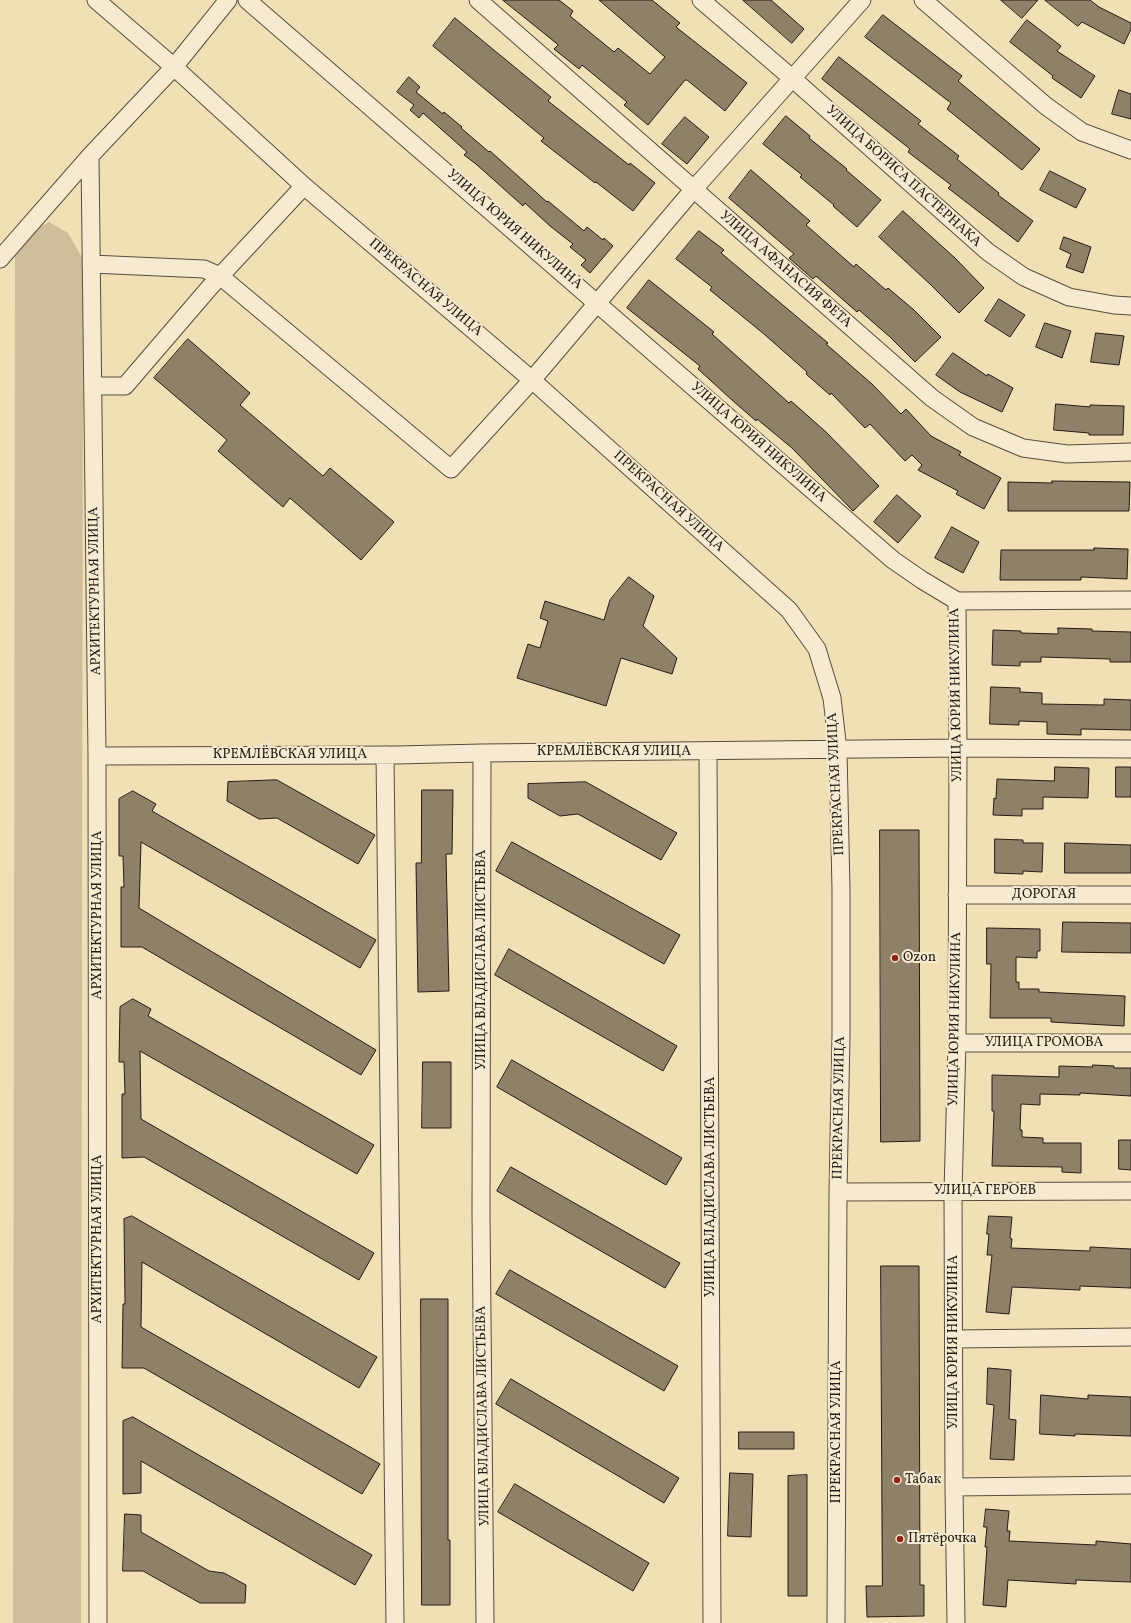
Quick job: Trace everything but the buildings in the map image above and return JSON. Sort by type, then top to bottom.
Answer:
[{"type":"street","name":"ПРЕКРАСНАЯ УЛИЦА","points":[[96,0],[174,67],[304,186],[532,380],[789,610],[817,649],[832,698],[838,750],[841,890],[836,1623]]},
{"type":"street","points":[[0,258],[90,156],[174,67],[228,0]]},
{"type":"street","name":"УЛИЦА ЮРИЯ НИКУЛИНА","points":[[247,0],[893,560],[957,601],[957,1043],[953,1192],[956,1623]]},
{"type":"street","name":"УЛИЦА АФАНАСИЯ ФЕТА","points":[[478,0],[932,398],[973,427],[1023,448],[1067,454],[1131,452]]},
{"type":"street","name":"УЛИЦА БОРИСА ПАСТЕРНАКА","points":[[701,0],[793,79],[988,252],[1024,277],[1069,297],[1114,305],[1131,306]]},
{"type":"street","points":[[90,264],[204,269],[220,276],[450,469],[532,380],[693,190],[862,0]]},
{"type":"street","points":[[923,0],[1046,106],[1082,132],[1131,150]]},
{"type":"street","name":"АРХИТЕКТУРНАЯ УЛИЦА","points":[[90,156],[90,264],[93,386],[97,756],[98,1623]]},
{"type":"street","points":[[93,386],[125,386],[220,276],[304,186]]},
{"type":"street","points":[[957,601],[1131,600]]},
{"type":"street","name":"КРЕМЛЁВСКАЯ УЛИЦА","points":[[97,756],[385,755],[958,748],[1131,749]]},
{"type":"street","name":"УЛИЦА ВЛАДИСЛАВА ЛИСТЬЕВА","points":[[708,751],[712,1623]]},
{"type":"street","name":"УЛИЦА ВЛАДИСЛАВА ЛИСТЬЕВА","points":[[482,753],[481,1214],[486,1623]]},
{"type":"street","points":[[385,755],[395,1623]]},
{"type":"street","name":"ДОРОГАЯ","points":[[957,896],[1131,894]]},
{"type":"street","name":"УЛИЦА ГРОМОВА","points":[[957,1043],[1131,1043]]},
{"type":"street","name":"УЛИЦА ГЕРОЕВ","points":[[838,1192],[1131,1191]]},
{"type":"street","points":[[954,1339],[1131,1337]]},
{"type":"street","points":[[954,1487],[1131,1485]]},
{"type":"shaded area","points":[[49,222],[68,233],[83,259],[81,1623],[13,1623],[15,240]]},
{"type":"place","name":"Ozon","points":[[895,958]]},
{"type":"place","name":"Табак","points":[[897,1480]]},
{"type":"place","name":"Пятёрочка","points":[[900,1539]]}]
